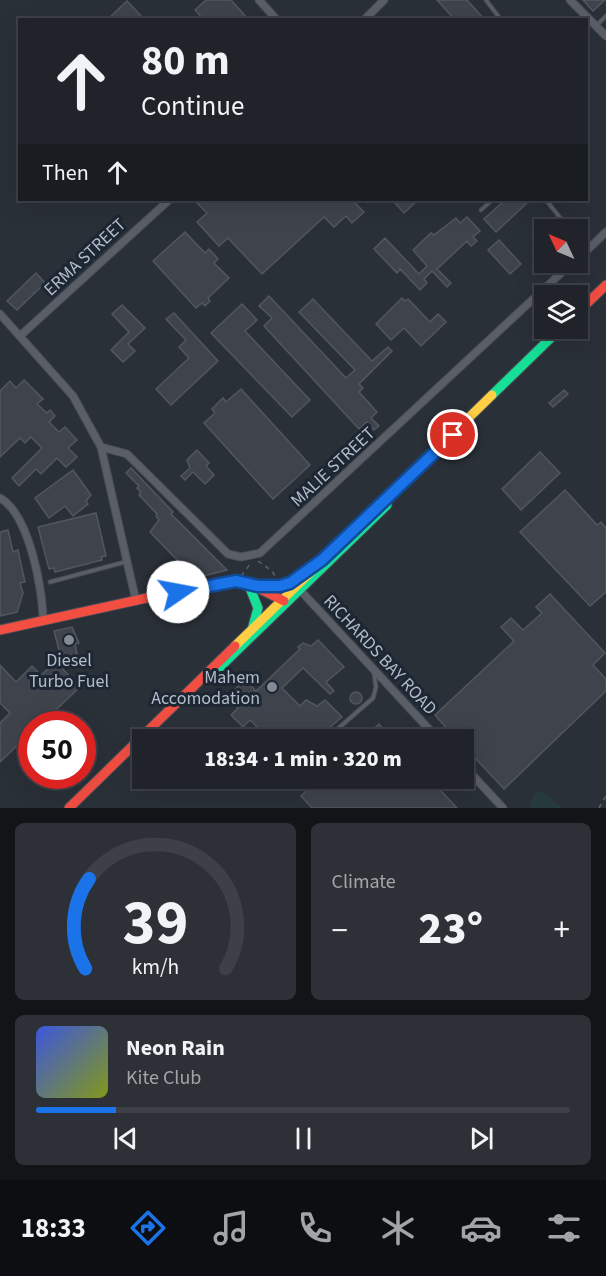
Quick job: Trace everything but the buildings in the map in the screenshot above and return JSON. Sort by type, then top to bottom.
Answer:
[{"type":"main road","points":[[588,302],[606,285]]},
{"type":"main road","points":[[69,808],[235,649],[322,560],[437,451],[550,339]]},
{"type":"main road","points":[[156,729],[253,628],[300,590],[396,496],[437,451]]},
{"type":"main road","points":[[0,630],[236,581],[280,586],[290,583],[322,560]]},
{"type":"main road","points":[[253,584],[284,601]]},
{"type":"main road","points":[[253,584],[258,608],[253,628]]},
{"type":"main road","points":[[75,808],[132,753]]},
{"type":"street","points":[[259,0],[275,18]]},
{"type":"street","points":[[366,18],[384,0]]},
{"type":"street","points":[[570,0],[606,36]]},
{"type":"street","name":"ERMA STREET","points":[[20,336],[168,201]]},
{"type":"street","points":[[588,249],[606,232]]},
{"type":"street","name":"MALIE STREET","points":[[101,447],[118,449],[127,454],[228,554],[249,557],[260,553],[561,273]]},
{"type":"street","points":[[0,314],[73,396],[101,447],[136,601]]},
{"type":"street","points":[[0,498],[14,510],[23,526],[43,607],[43,621]]},
{"type":"street","name":"RICHARDS BAY ROAD","points":[[300,590],[429,729]]},
{"type":"street","points":[[474,777],[503,808]]},
{"type":"lane","points":[[486,0],[500,18]]},
{"type":"lane","points":[[596,26],[606,16]]},
{"type":"lane","points":[[480,210],[491,201]]},
{"type":"lane","points":[[547,201],[561,219]]},
{"type":"lane","points":[[50,582],[127,562]]},
{"type":"lane","points":[[338,729],[373,698],[376,687],[373,669]]},
{"type":"path","points":[[236,581],[255,559],[272,572],[280,586]]},
{"type":"path","points":[[599,808],[606,796]]},
{"type":"green space","points":[[536,792],[543,792],[562,808],[531,808],[530,803]]},
{"type":"traffic: fast","points":[[492,395],[550,339]]},
{"type":"traffic: fast","points":[[220,667],[387,505]]},
{"type":"traffic: fast","points":[[248,583],[258,608],[253,626]]},
{"type":"traffic: slow","points":[[235,646],[492,395]]},
{"type":"traffic: slow","points":[[260,586],[280,586],[298,578]]},
{"type":"traffic: jam","points":[[588,302],[606,285]]},
{"type":"traffic: jam","points":[[0,630],[220,582],[248,583],[284,601]]},
{"type":"traffic: jam","points":[[69,808],[235,646]]},
{"type":"place","name":"Diesel Turbo Fuel","points":[[69,640]]},
{"type":"place","name":"Mahem Accomodation","points":[[272,687]]},
{"type":"route","points":[[178,592],[220,582],[236,581],[258,586],[280,586],[290,583],[322,560],[453,435]]}]
